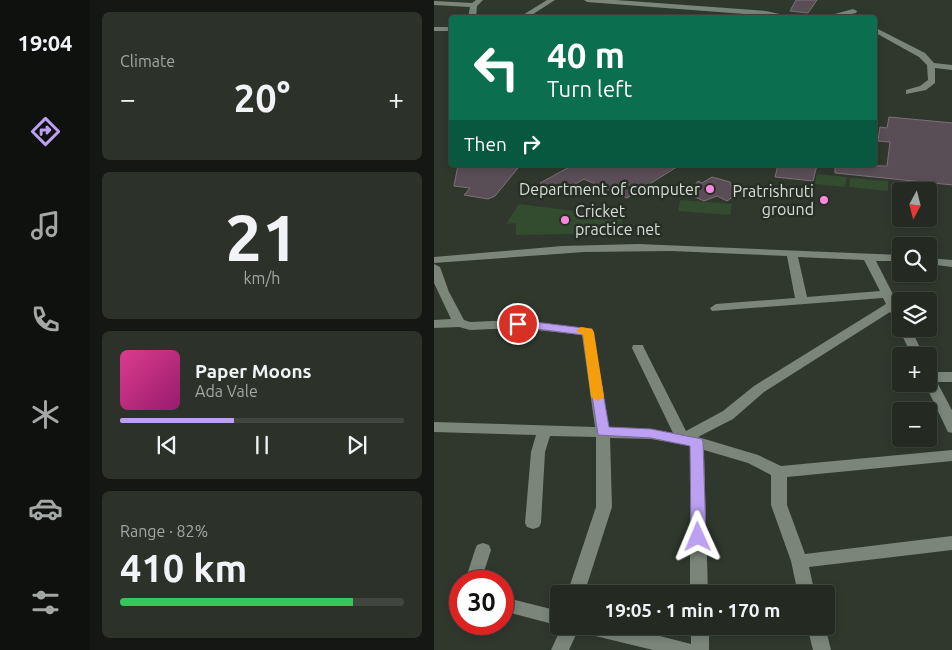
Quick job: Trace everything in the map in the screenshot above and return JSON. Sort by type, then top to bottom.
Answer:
[{"type":"street","points":[[526,15],[552,0]]},
{"type":"street","points":[[587,0],[778,15]]},
{"type":"street","points":[[853,0],[855,14]]},
{"type":"street","points":[[434,3],[477,2],[473,15]]},
{"type":"street","points":[[434,29],[449,29]]},
{"type":"street","points":[[877,31],[922,54],[930,65],[932,82],[923,88],[909,92]]},
{"type":"street","points":[[930,65],[952,68]]},
{"type":"street","points":[[434,260],[542,251],[657,247],[892,258]]},
{"type":"street","points":[[792,254],[802,300]]},
{"type":"street","points":[[868,257],[891,299]]},
{"type":"street","points":[[937,262],[952,264]]},
{"type":"street","points":[[434,267],[443,292],[459,323]]},
{"type":"street","points":[[716,308],[802,300],[891,299]]},
{"type":"street","points":[[690,441],[728,415],[759,389],[891,299]]},
{"type":"street","points":[[434,324],[459,323],[470,326],[518,324],[588,332],[603,432],[604,507],[577,585]]},
{"type":"street","points":[[638,348],[690,441],[698,585]]},
{"type":"street","points":[[937,377],[952,377]]},
{"type":"street","points":[[935,392],[952,428]]},
{"type":"street","points":[[434,427],[651,434],[690,441],[753,460],[780,472],[952,455]]},
{"type":"street","points":[[533,523],[538,452],[545,430]]},
{"type":"street","points":[[780,472],[779,505],[799,561],[805,585]]},
{"type":"street","points":[[799,561],[952,543]]},
{"type":"street","points":[[476,570],[482,550]]},
{"type":"street","points":[[514,607],[550,617]]},
{"type":"street","points":[[560,650],[567,635]]},
{"type":"street","points":[[624,635],[686,650]]},
{"type":"street","points":[[700,635],[700,650]]},
{"type":"street","points":[[818,635],[822,650]]},
{"type":"green space","points":[[817,174],[847,177],[845,187],[815,184]]},
{"type":"green space","points":[[850,178],[888,181],[888,191],[849,187]]},
{"type":"green space","points":[[680,200],[732,204],[730,215],[678,211]]},
{"type":"green space","name":"Cricket practice net","points":[[519,204],[623,217],[621,233],[516,235],[516,223],[506,224]]},
{"type":"building","points":[[796,0],[817,0],[808,13],[790,11]]},
{"type":"building","points":[[889,117],[953,123],[953,185],[835,173],[835,167],[887,166],[890,142],[878,141],[880,127],[887,128]]},
{"type":"building","points":[[458,167],[518,168],[495,196],[488,199],[464,195],[470,188],[454,186]]},
{"type":"building","points":[[569,167],[677,167],[627,198],[584,179],[560,193],[540,183]]},
{"type":"building","points":[[778,167],[816,167],[813,181],[775,177]]},
{"type":"building","name":"Department of computer","points":[[712,177],[730,182],[734,196],[727,201],[717,196],[704,201],[695,197],[695,194],[690,192],[698,181],[702,183]]},
{"type":"slow traffic","points":[[581,331],[588,332],[598,397]]},
{"type":"place","name":"Department of computer","points":[[710,189]]},
{"type":"place","name":"Pratrishruti ground","points":[[824,200]]},
{"type":"place","name":"Cricket practice net","points":[[565,220]]},
{"type":"route","points":[[518,324],[588,332],[603,432],[651,434],[697,442],[698,537]]}]
